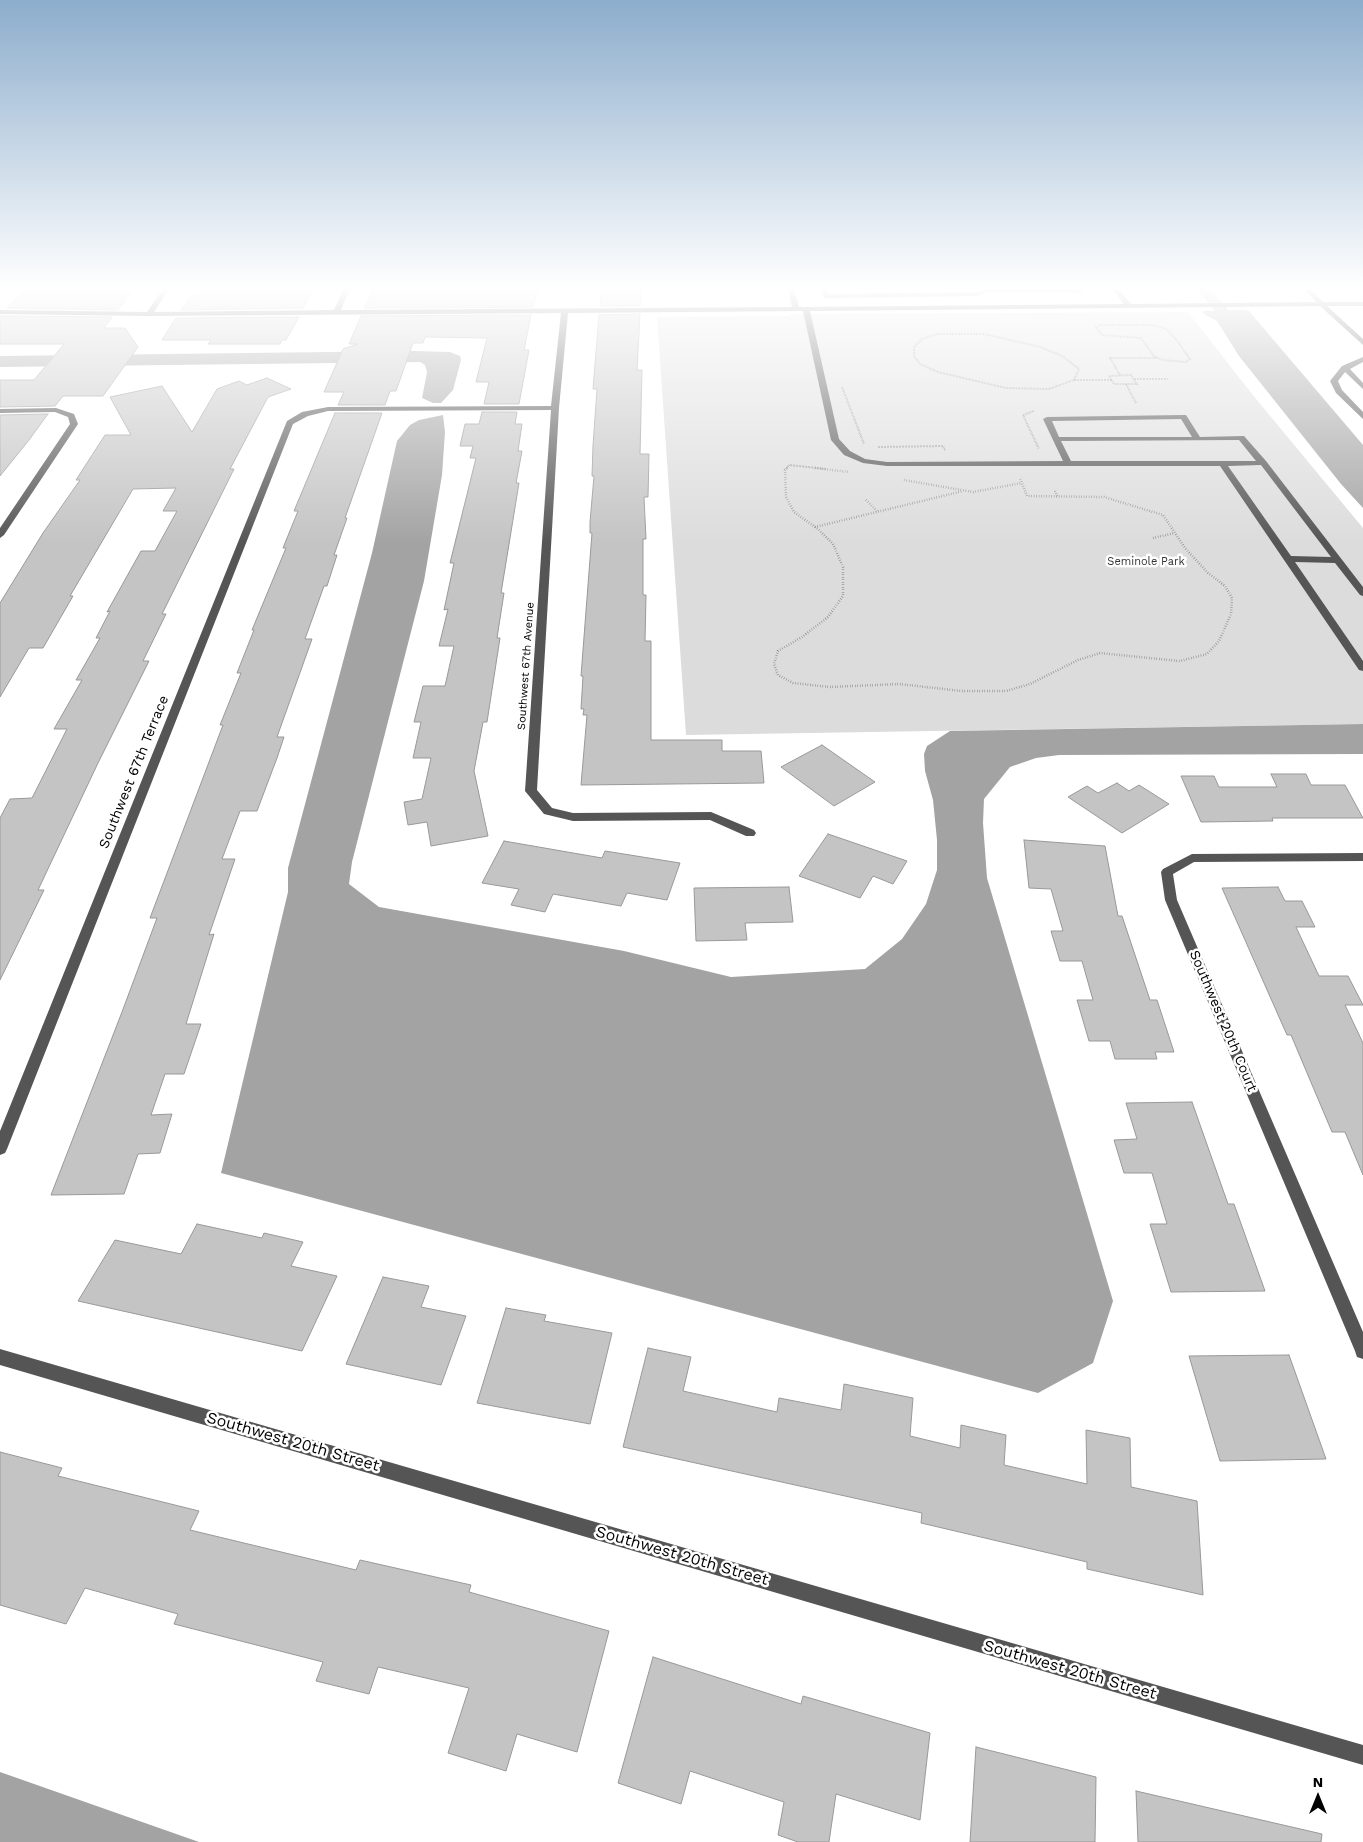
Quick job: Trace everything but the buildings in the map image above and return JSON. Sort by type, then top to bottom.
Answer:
[{"type":"street","name":"Southwest 67th Avenue","points":[[559,372],[531,791],[548,811],[573,817],[711,816],[750,833]]},
{"type":"street","points":[[820,372],[835,440],[848,453],[863,461],[887,464],[1264,463]]},
{"type":"street","points":[[1342,372],[1334,381],[1339,391],[1363,417]]},
{"type":"street","points":[[1349,372],[1363,387]]},
{"type":"street","name":"Southwest 67th Terrace","points":[[0,1149],[290,422],[305,414],[328,409],[556,408]]},
{"type":"street","points":[[0,411],[56,410],[71,416],[74,424],[0,535]]},
{"type":"street","points":[[1068,464],[1046,419],[1183,417],[1198,439]]},
{"type":"street","points":[[1056,439],[1241,438],[1264,463],[1363,593]]},
{"type":"street","points":[[1223,464],[1287,560],[1363,668]]},
{"type":"street","points":[[1287,560],[1338,560]]},
{"type":"street","name":"Southwest 20th Court","points":[[1363,857],[1192,858],[1167,872],[1172,900],[1363,1351]]},
{"type":"street","name":"Southwest 20th Street","points":[[0,1357],[1363,1755]]},
{"type":"path","points":[[938,372],[998,387],[1049,389],[1074,380],[1112,380]]},
{"type":"path","points":[[1074,380],[1077,372]]},
{"type":"path","points":[[1131,375],[1134,379],[1136,384],[1114,384],[1109,376],[1131,375]]},
{"type":"path","points":[[1134,379],[1168,379]]},
{"type":"path","points":[[1126,384],[1144,417]]},
{"type":"path","points":[[842,386],[860,439],[866,447]]},
{"type":"path","points":[[875,447],[943,446],[946,453]]},
{"type":"path","points":[[852,472],[789,465],[784,470],[786,497],[794,512],[815,527],[833,544],[843,567],[843,596],[828,617],[802,637],[778,651],[774,664],[778,675],[793,683],[830,687],[899,684],[962,691],[1006,690],[1030,684],[1078,660],[1100,653],[1180,661],[1208,654],[1220,641],[1230,614],[1232,598],[1225,586],[1208,573],[1185,548],[1163,515],[1104,497],[1058,498],[1027,496],[1013,464]]},
{"type":"path","points":[[900,479],[973,492],[1022,483]]},
{"type":"path","points":[[815,527],[966,491]]},
{"type":"path","points":[[1055,491],[1058,498]]},
{"type":"path","points":[[866,500],[878,511]]},
{"type":"path","points":[[1153,538],[1175,533]]},
{"type":"green space","name":"Seminole Park","points":[[661,372],[1235,372],[1363,528],[1363,724],[686,735]]},
{"type":"shaded area","points":[[427,372],[458,372],[453,390],[441,403],[433,403],[422,398]]},
{"type":"shaded area","points":[[1252,372],[1301,372],[1363,445],[1363,508],[1341,484]]},
{"type":"shaded area","points":[[443,415],[445,432],[442,475],[424,581],[352,862],[349,884],[379,907],[624,951],[731,977],[865,969],[902,939],[926,904],[937,870],[937,840],[933,800],[925,771],[924,754],[927,746],[950,731],[1363,724],[1363,754],[1059,755],[1036,758],[1010,767],[984,799],[983,823],[987,878],[1113,1301],[1093,1363],[1038,1393],[221,1173],[288,892],[288,868],[372,553],[397,441],[410,425],[419,420]]},
{"type":"shaded area","points":[[0,1772],[199,1842],[0,1842]]}]
